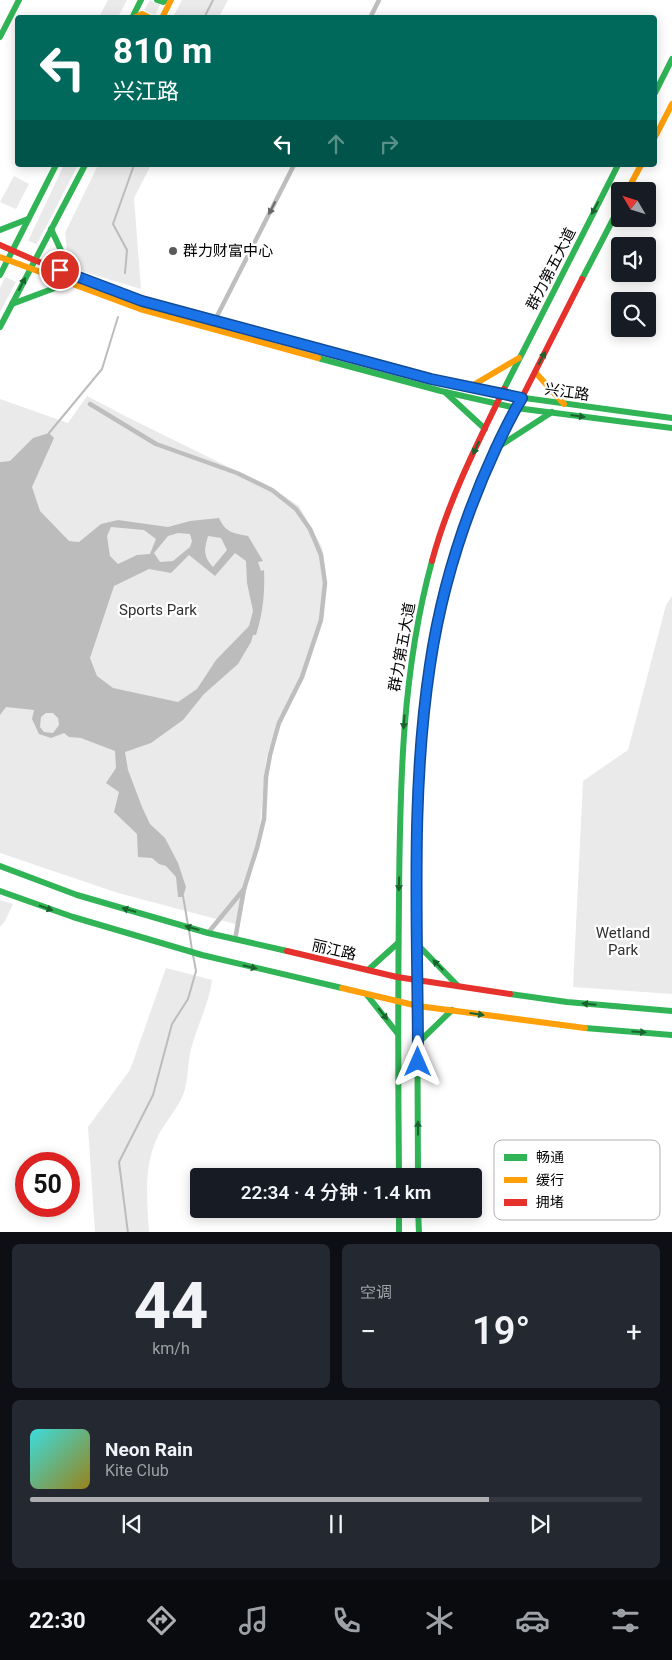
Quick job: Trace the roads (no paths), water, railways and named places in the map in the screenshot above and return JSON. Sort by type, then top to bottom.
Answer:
[{"type":"main road","points":[[0,27],[14,0]]},
{"type":"main road","points":[[0,37],[19,0]]},
{"type":"main road","points":[[134,15],[141,0]]},
{"type":"main road","points":[[157,0],[164,2],[170,0]]},
{"type":"main road","points":[[163,15],[170,0]]},
{"type":"main road","points":[[657,88],[672,59]]},
{"type":"main road","points":[[657,133],[672,104]]},
{"type":"main road","points":[[0,275],[55,167]]},
{"type":"main road","points":[[0,327],[84,167]]},
{"type":"main road","name":"群力第五大道","points":[[399,1168],[397,977],[400,768],[410,665],[419,613],[434,554],[454,498],[485,428],[617,167]]},
{"type":"main road","points":[[632,182],[640,167]]},
{"type":"main road","points":[[0,230],[28,219]]},
{"type":"main road","name":"群力第五大道","points":[[418,1168],[417,823],[424,704],[437,624],[453,560],[470,506],[516,408],[611,224]]},
{"type":"main road","points":[[52,229],[72,274]]},
{"type":"main road","name":"兴江路","points":[[0,245],[142,301],[431,379],[522,398],[672,418]]},
{"type":"main road","name":"兴江路","points":[[0,257],[140,309],[445,392],[516,408],[672,428]]},
{"type":"main road","points":[[12,304],[68,283]]},
{"type":"main road","points":[[470,388],[520,357]]},
{"type":"main road","points":[[535,372],[564,404]]},
{"type":"main road","points":[[445,392],[485,428]]},
{"type":"main road","points":[[497,447],[552,412]]},
{"type":"main road","name":"丽江路","points":[[0,866],[77,895],[208,933],[397,977],[567,1002],[672,1011]]},
{"type":"main road","points":[[0,891],[73,917],[202,955],[418,1006],[577,1027],[672,1034]]},
{"type":"main road","points":[[368,970],[398,943]]},
{"type":"main road","points":[[417,944],[458,986]]},
{"type":"main road","points":[[367,995],[398,1034]]},
{"type":"main road","points":[[418,1043],[452,1010]]},
{"type":"main road","points":[[399,1218],[399,1232]]},
{"type":"main road","points":[[418,1218],[418,1232]]},
{"type":"street","points":[[371,15],[378,0]]},
{"type":"street","points":[[211,328],[293,167]]},
{"type":"street","points":[[90,404],[156,444],[237,473],[272,490],[296,509],[310,529],[321,555],[325,584],[321,620],[302,677],[277,728],[266,777],[264,818],[257,848],[244,888],[235,940]]},
{"type":"street","points":[[208,933],[244,888]]},
{"type":"waterway","points":[[206,15],[213,0]]},
{"type":"waterway","points":[[125,273],[127,250],[113,224],[133,167]]},
{"type":"waterway","points":[[49,433],[102,369],[118,317]]},
{"type":"waterway","points":[[183,896],[188,925]]},
{"type":"waterway","points":[[189,930],[192,950]]},
{"type":"waterway","points":[[128,1232],[119,1162],[153,1095],[172,1024],[188,999],[196,971],[193,955]]},
{"type":"place","name":"群力财富中心","points":[[173,251]]},
{"type":"park label","name":"Sports Park","points":[[158,610]]},
{"type":"park label","name":"Wetland Park","points":[[623,942]]}]
